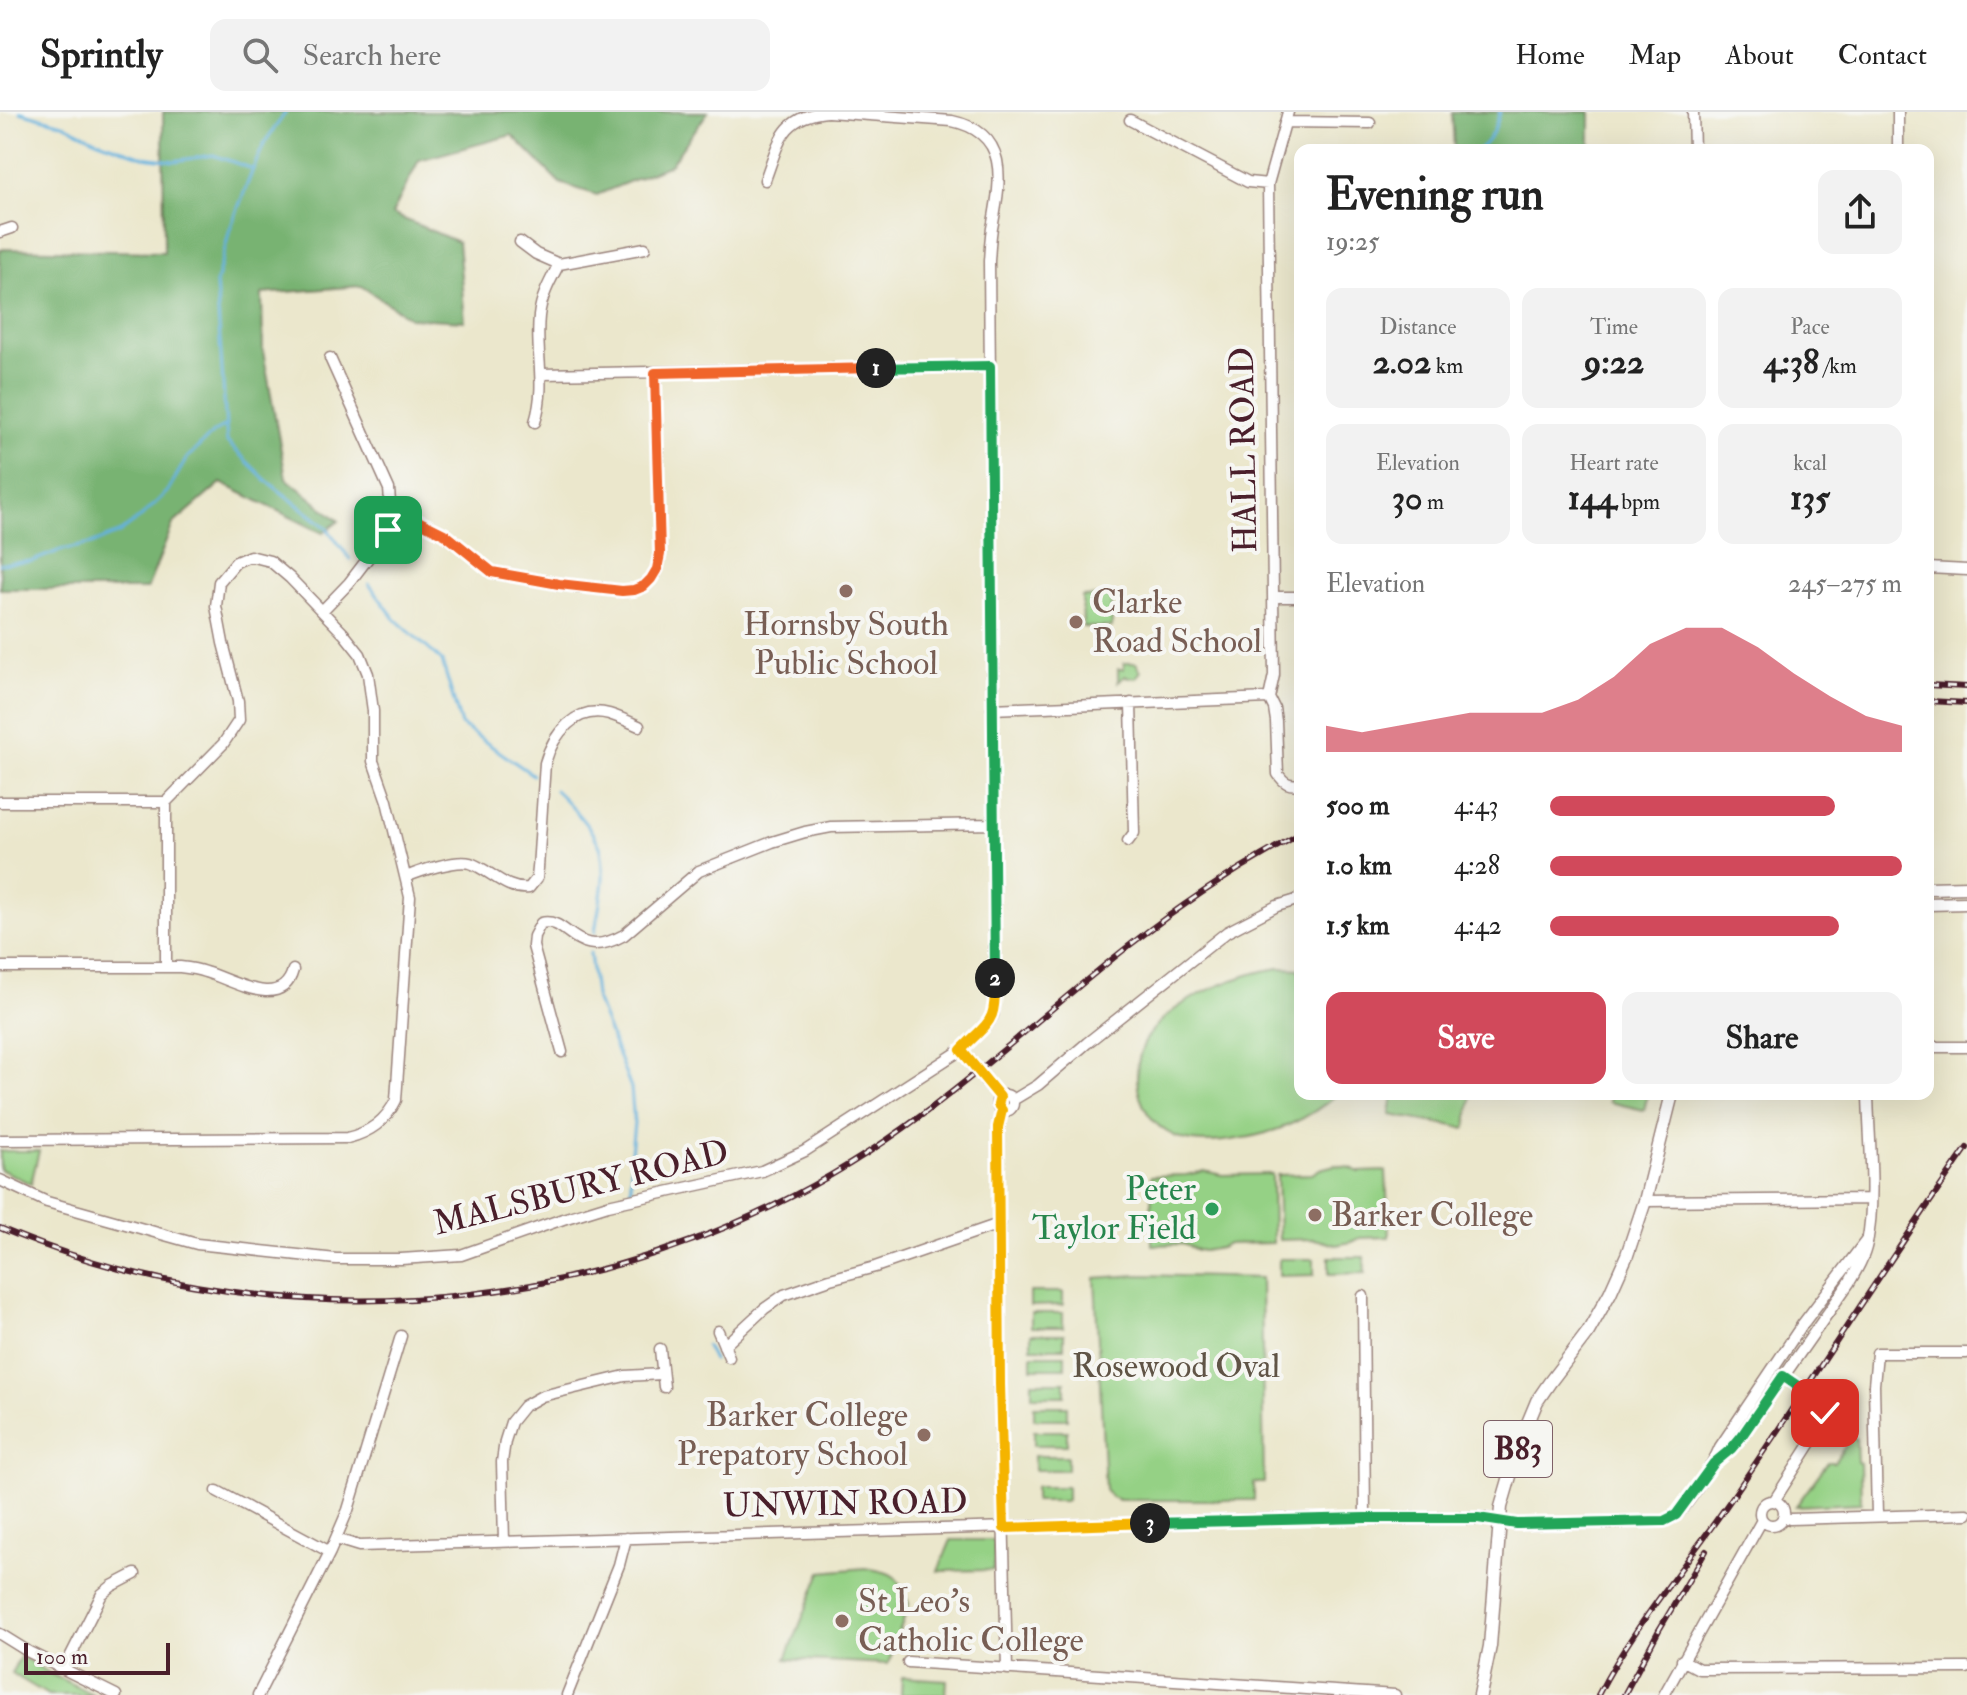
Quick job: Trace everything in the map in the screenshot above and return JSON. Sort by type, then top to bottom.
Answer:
[{"type":"main road","points":[[1934,888],[1967,887]]},
{"type":"main road","points":[[1934,904],[1967,903]]},
{"type":"main road","name":"B83","points":[[1480,1695],[1490,1646],[1502,1502],[1529,1418],[1550,1382],[1593,1325],[1627,1255],[1645,1201],[1670,1100]]},
{"type":"street","points":[[765,180],[791,123],[801,117],[827,112]]},
{"type":"street","name":"MALSBURY ROAD","points":[[0,1180],[47,1202],[197,1244],[336,1259],[461,1255],[608,1205],[762,1171],[805,1151],[961,1050],[989,1022],[995,1008],[989,261],[1000,172],[991,145],[981,133],[966,124],[827,112]]},
{"type":"street","points":[[1693,112],[1694,144]]},
{"type":"street","points":[[1898,112],[1898,144]]},
{"type":"street","points":[[1287,117],[1370,123]]},
{"type":"street","name":"HALL ROAD","points":[[1287,117],[1268,184],[1274,675],[1269,698],[1276,721],[1278,774],[1288,785],[1294,784]]},
{"type":"street","points":[[1130,120],[1248,182],[1268,184]]},
{"type":"street","points":[[0,232],[12,228]]},
{"type":"street","points":[[520,242],[536,254],[559,264],[645,248]]},
{"type":"street","points":[[535,422],[540,407],[542,374],[540,308],[559,264]]},
{"type":"street","points":[[322,611],[375,549],[388,530],[391,515],[389,489],[330,358]]},
{"type":"street","points":[[542,374],[990,366]]},
{"type":"street","points":[[391,515],[418,521],[446,535],[492,572],[622,591],[644,586],[657,569],[660,554],[655,373]]},
{"type":"street","points":[[0,1140],[347,1138],[364,1134],[390,1113],[396,1100],[410,897],[387,801],[373,761],[373,711],[368,674],[360,654],[344,634],[290,578],[270,561],[250,556],[236,562],[219,582],[216,606],[238,701],[239,720],[223,744],[166,802],[166,967]]},
{"type":"street","points":[[1934,568],[1967,570]]},
{"type":"street","points":[[1273,597],[1294,597]]},
{"type":"street","points":[[992,709],[1269,698]]},
{"type":"street","points":[[1128,841],[1134,833],[1131,703]]},
{"type":"street","points":[[406,877],[466,862],[511,886],[529,888],[537,878],[545,763],[556,735],[569,723],[587,714],[607,713],[639,726]]},
{"type":"street","points":[[0,802],[166,802]]},
{"type":"street","points":[[562,1052],[533,946],[541,923],[558,925],[572,937],[601,945],[624,935],[699,871],[772,842],[831,827],[993,824]]},
{"type":"street","points":[[1013,1100],[1038,1085],[1227,932],[1277,906],[1294,901]]},
{"type":"street","points":[[0,967],[166,967],[203,971],[255,990],[280,989],[291,980],[293,970]]},
{"type":"street","points":[[1934,1047],[1967,1047]]},
{"type":"street","points":[[961,1050],[996,1092],[1002,1110],[1012,1108],[1013,1100]]},
{"type":"street","points":[[996,1092],[1013,1100]]},
{"type":"street","points":[[1714,1463],[1741,1437],[1856,1271],[1863,1256],[1871,1199],[1868,1100]]},
{"type":"street","points":[[1002,1110],[998,1127],[1000,1384],[1007,1669]]},
{"type":"street","points":[[1645,1201],[1871,1199]]},
{"type":"street","points":[[724,1346],[784,1295],[999,1224]]},
{"type":"street","points":[[1714,1463],[1720,1447],[1868,1233]]},
{"type":"street","points":[[1363,1296],[1365,1518]]},
{"type":"street","points":[[718,1331],[729,1357]]},
{"type":"street","points":[[258,1695],[348,1510],[401,1336]]},
{"type":"street","points":[[660,1349],[664,1387]]},
{"type":"street","points":[[1877,1516],[1874,1385],[1877,1353],[1967,1353]]},
{"type":"street","points":[[504,1541],[502,1462],[505,1441],[511,1422],[524,1406],[542,1396],[625,1376],[662,1374]]},
{"type":"street","points":[[1774,1501],[1824,1421],[1824,1408],[1818,1400],[1783,1376]]},
{"type":"street","name":"UNWIN ROAD","points":[[336,1539],[359,1546],[1365,1518],[1478,1518],[1517,1524],[1659,1522],[1676,1515],[1714,1463]]},
{"type":"street","points":[[217,1491],[330,1552]]},
{"type":"street","points":[[1664,1695],[1762,1520],[1761,1508],[1766,1502],[1774,1501],[1781,1505],[1784,1517]]},
{"type":"street","points":[[1784,1517],[1967,1514]]},
{"type":"street","points":[[1762,1520],[1772,1525],[1784,1517]]},
{"type":"street","points":[[567,1695],[619,1565],[626,1538]]},
{"type":"street","points":[[64,1669],[102,1594],[135,1574]]},
{"type":"street","points":[[0,1634],[17,1646],[116,1695]]},
{"type":"street","points":[[1682,1660],[1699,1669],[1967,1668]]},
{"type":"street","points":[[908,1662],[1245,1690],[1395,1695]]},
{"type":"green space","points":[[163,112],[708,112],[670,165],[597,195],[560,183],[512,135],[419,160],[392,214],[458,242],[465,321],[410,318],[361,286],[262,294],[263,351],[286,478],[339,521],[323,533],[221,483],[173,524],[147,589],[0,589],[0,249],[164,252]]},
{"type":"green space","points":[[1452,112],[1590,112],[1590,144],[1454,144]]},
{"type":"green space","points":[[1111,596],[1112,627],[1083,627],[1082,597]]},
{"type":"green space","points":[[1124,663],[1136,663],[1141,671],[1136,678],[1125,676],[1118,682],[1118,669],[1124,669]]},
{"type":"green space","points":[[1279,968],[1294,969],[1294,1100],[1330,1100],[1303,1118],[1251,1137],[1203,1142],[1183,1139],[1153,1120],[1143,1105],[1138,1089],[1140,1055],[1147,1038],[1158,1024],[1183,1004],[1248,975]]},
{"type":"green space","points":[[1392,1100],[1471,1100],[1466,1128],[1390,1115]]},
{"type":"green space","points":[[1610,1100],[1646,1100],[1644,1110]]},
{"type":"green space","points":[[0,1151],[39,1151],[31,1184],[0,1169]]},
{"type":"green space","points":[[1335,1165],[1359,1172],[1386,1171],[1389,1237],[1360,1238],[1336,1245],[1315,1239],[1279,1240],[1277,1175],[1312,1174]]},
{"type":"green space","name":"Peter Taylor Field","points":[[1204,1171],[1222,1175],[1272,1174],[1273,1243],[1228,1244],[1204,1251],[1183,1244],[1152,1245],[1151,1176]]},
{"type":"green space","points":[[1329,1257],[1364,1257],[1365,1273],[1329,1274]]},
{"type":"green space","points":[[1279,1259],[1314,1259],[1314,1275],[1279,1276]]},
{"type":"green space","name":"Rosewood Oval","points":[[1139,1275],[1261,1278],[1264,1483],[1254,1483],[1254,1500],[1119,1500],[1111,1497],[1105,1489],[1095,1278]]},
{"type":"green space","points":[[1030,1292],[1063,1292],[1063,1305],[1030,1306]]},
{"type":"green space","points":[[1031,1313],[1063,1313],[1063,1327],[1031,1327]]},
{"type":"green space","points":[[1031,1334],[1064,1334],[1064,1348],[1031,1348]]},
{"type":"green space","points":[[1032,1355],[1065,1355],[1065,1368],[1032,1368]]},
{"type":"green space","points":[[1032,1382],[1065,1382],[1065,1396],[1032,1396]]},
{"type":"green space","points":[[1034,1406],[1067,1406],[1067,1419],[1034,1419]]},
{"type":"green space","points":[[1034,1431],[1067,1431],[1067,1445],[1034,1445]]},
{"type":"green space","points":[[1852,1437],[1856,1439],[1857,1462],[1860,1463],[1861,1503],[1796,1506],[1828,1462],[1834,1462]]},
{"type":"green space","points":[[1034,1456],[1067,1456],[1067,1470],[1034,1470]]},
{"type":"green space","points":[[1035,1487],[1067,1487],[1067,1501],[1035,1501]]},
{"type":"green space","points":[[951,1540],[994,1540],[994,1570],[938,1571]]},
{"type":"green space","points":[[865,1568],[894,1577],[909,1604],[888,1664],[786,1659],[821,1572]]},
{"type":"green space","points":[[21,1656],[94,1695],[48,1695],[11,1673]]},
{"type":"green space","points":[[902,1677],[947,1680],[946,1695],[901,1695]]},
{"type":"waterway","points":[[20,112],[63,124],[143,157],[174,161],[213,155],[253,169]]},
{"type":"waterway","points":[[286,112],[265,142],[253,169],[230,229],[216,283],[227,442],[267,481],[326,527],[350,559]]},
{"type":"waterway","points":[[1484,144],[1500,112]]},
{"type":"waterway","points":[[0,564],[33,561],[119,533],[167,492],[187,458],[214,432],[225,426]]},
{"type":"waterway","points":[[369,584],[395,619],[442,661],[461,725],[533,775]]},
{"type":"waterway","points":[[555,790],[588,827],[601,850],[603,881],[595,932]]},
{"type":"waterway","points":[[590,953],[595,996],[631,1088],[634,1123],[631,1193]]},
{"type":"waterway","points":[[706,1346],[713,1360]]},
{"type":"railway","points":[[1934,685],[1967,687]]},
{"type":"railway","points":[[1934,701],[1967,703]]},
{"type":"railway","points":[[0,1228],[113,1267],[229,1291],[347,1300],[465,1295],[581,1274],[695,1240],[803,1191],[904,1128],[1170,914],[1294,837]]},
{"type":"railway","points":[[1598,1695],[1642,1622],[1725,1508],[1967,1148]]},
{"type":"railway","points":[[1624,1695],[1706,1551]]},
{"type":"place","name":"Hornsby South Public School","points":[[846,591]]},
{"type":"place","name":"Clarke Road School","points":[[1076,622]]},
{"type":"place","name":"Peter Taylor Field","points":[[1212,1209]]},
{"type":"place","name":"Barker College","points":[[1315,1215]]},
{"type":"place","name":"Barker College Prepatory School","points":[[924,1435]]},
{"type":"place","name":"St Leo's Catholic College","points":[[842,1621]]},
{"type":"route","points":[[388,530],[391,515],[418,521],[446,535],[483,566],[500,574],[586,588],[634,590],[651,579],[660,554],[655,373],[990,366],[995,1008],[982,1031],[961,1050],[1000,1097],[998,1105],[1002,1110],[998,1127],[1004,1528],[1365,1518],[1478,1518],[1517,1524],[1664,1521],[1676,1515],[1714,1463],[1741,1437],[1783,1376],[1821,1402],[1825,1413]]}]
